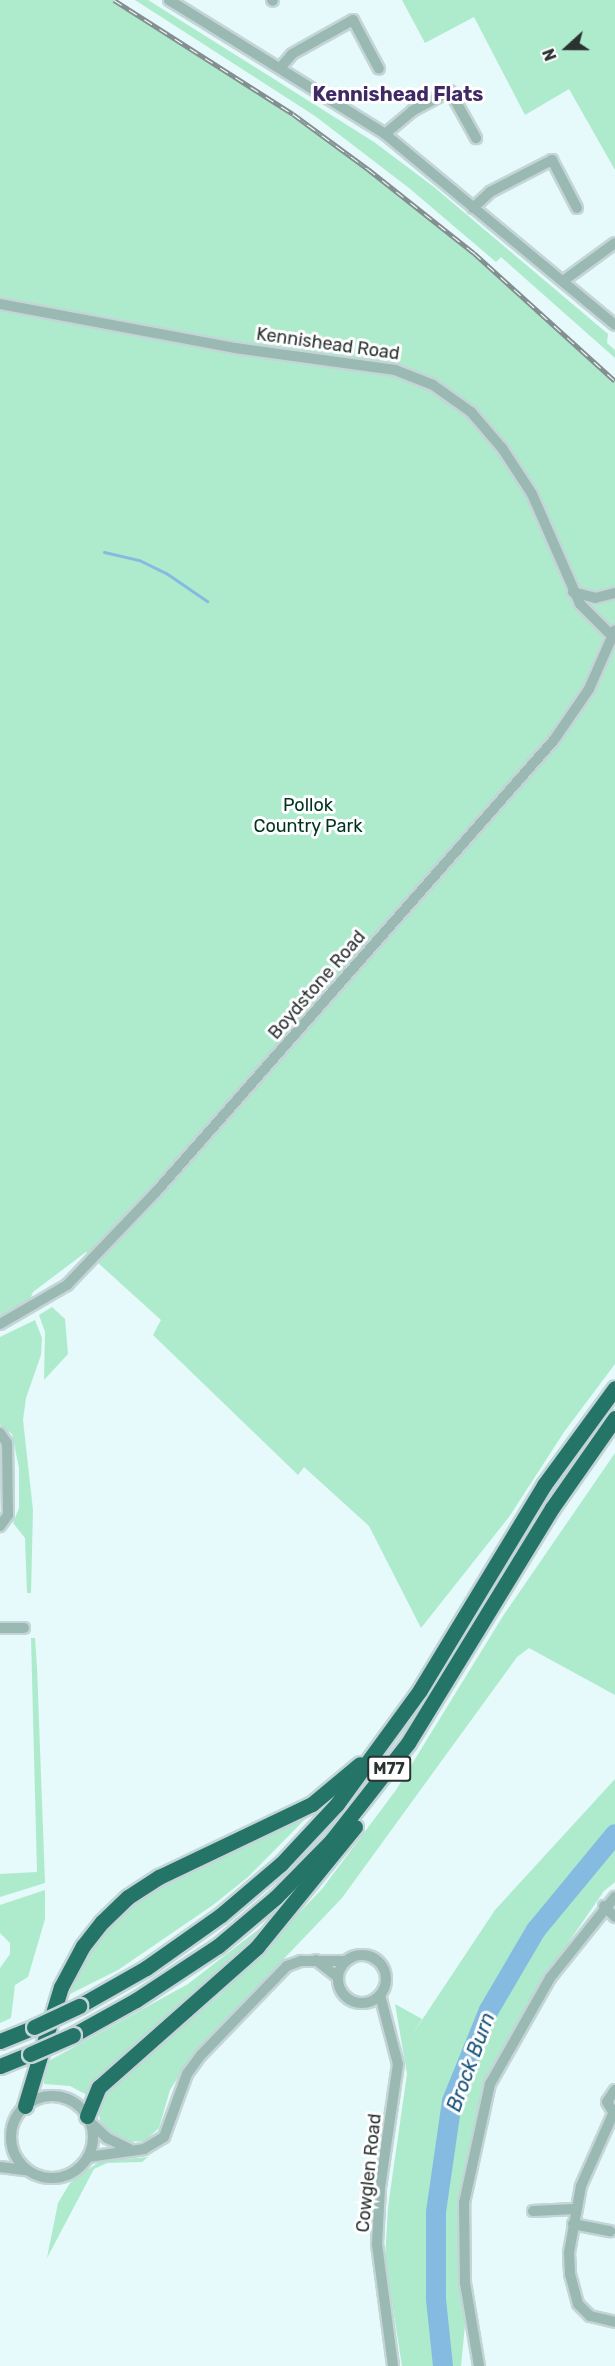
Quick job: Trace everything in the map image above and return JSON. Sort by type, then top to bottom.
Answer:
[{"type":"highway","name":"M77","points":[[5,2039],[78,2006],[155,1962],[249,1892],[318,1827],[386,1740],[544,1485],[615,1388]]},
{"type":"highway","name":"M77","points":[[3,2065],[73,2035],[192,1965],[269,1903],[332,1840],[408,1743],[552,1508],[615,1418]]},
{"type":"highway","points":[[25,2106],[62,1987],[82,1946],[102,1922],[128,1897],[159,1877],[312,1804],[386,1740]]},
{"type":"highway","points":[[89,2119],[94,2096],[106,2080],[202,1999],[282,1919],[358,1824],[408,1743]]},
{"type":"street","points":[[175,2],[385,134],[615,326]]},
{"type":"street","points":[[280,68],[292,54],[353,20],[379,69]]},
{"type":"street","points":[[385,134],[412,111],[450,91],[476,138]]},
{"type":"street","points":[[473,208],[490,192],[552,160],[577,208]]},
{"type":"street","points":[[563,281],[615,243]]},
{"type":"street","name":"Kennishead Road","points":[[0,304],[235,348],[395,370],[419,377],[471,412],[502,448],[536,502],[573,591],[586,612],[614,636]]},
{"type":"street","points":[[573,591],[595,598],[615,593]]},
{"type":"street","name":"Boydstone Road","points":[[0,1324],[67,1285],[123,1230],[542,755],[589,690],[614,636]]},
{"type":"street","points":[[0,1433],[8,1443],[8,1515],[0,1526]]},
{"type":"street","points":[[0,1628],[24,1628]]},
{"type":"street","points":[[479,2366],[465,2283],[464,2203],[490,2084],[550,1977],[604,1906],[615,1897]]},
{"type":"street","points":[[604,1906],[615,1917]]},
{"type":"street","points":[[88,2157],[152,2146],[164,2137],[187,2074],[269,1981],[287,1966],[316,1960],[346,1961],[362,1955],[381,1964],[386,1976],[380,1995],[366,2003]]},
{"type":"street","points":[[316,1960],[338,1977]]},
{"type":"street","points":[[346,1961],[338,1977],[340,1989],[347,1998],[366,2003],[386,2021]]},
{"type":"street","name":"Cowglen Road","points":[[380,1995],[398,2064],[380,2188],[377,2244],[393,2366]]},
{"type":"street","points":[[615,2090],[607,2102],[614,2114],[592,2155],[575,2209],[570,2274],[578,2304],[590,2316],[615,2322]]},
{"type":"street","points":[[0,2140],[12,2129],[25,2106],[36,2099],[61,2097],[73,2102],[107,2139],[133,2150]]},
{"type":"street","points":[[0,2167],[26,2170],[39,2177],[63,2177],[76,2171],[88,2157],[93,2135],[89,2119]]},
{"type":"street","points":[[12,2129],[15,2155],[26,2170]]},
{"type":"street","points":[[533,2211],[575,2209]]},
{"type":"street","points":[[573,2224],[610,2231]]},
{"type":"green space","name":"Pollok Country Park","points":[[0,0],[114,0],[170,34],[368,169],[474,253],[615,381],[615,1364],[564,1432],[509,1517],[421,1628],[369,1526],[304,1467],[298,1475],[153,1335],[161,1320],[86,1252],[33,1292],[28,1304],[0,1315]]},
{"type":"green space","points":[[135,0],[148,0],[374,142],[434,187],[608,334],[607,343],[615,350],[615,358],[501,257],[496,262],[409,188],[315,116]]},
{"type":"green space","points":[[402,0],[615,0],[615,170],[569,89],[525,115],[474,17],[425,43]]},
{"type":"green space","points":[[52,1307],[65,1319],[68,1354],[44,1380],[45,1332],[39,1315]]},
{"type":"green space","points":[[35,1320],[42,1338],[41,1355],[26,1398],[23,1420],[33,1510],[31,1593],[27,1593],[25,1538],[13,1523],[19,1508],[19,1468],[12,1434],[0,1425],[0,1337]]},
{"type":"green space","points":[[615,1453],[615,1695],[529,1648],[517,1657],[342,1898],[192,2055],[170,2090],[159,2128],[145,2141],[127,2142],[114,2137],[101,2124],[97,2106],[104,2093],[220,1995],[322,1889],[396,1790],[503,1616]]},
{"type":"green space","points":[[31,1638],[35,1638],[37,1667],[45,1883],[0,1897],[0,1874],[37,1872]]},
{"type":"green space","points":[[615,1779],[615,1882],[604,1891],[548,1972],[496,2079],[472,2189],[470,2274],[461,2366],[402,2366],[385,2258],[388,2207],[407,2074],[395,2004],[422,2019],[412,2035],[495,1910]]},
{"type":"green space","points":[[311,1813],[248,1877],[213,1905],[118,1970],[68,1995],[78,1966],[95,1941],[109,1923],[135,1900]]},
{"type":"green space","points":[[45,1890],[45,1919],[28,1977],[15,1985],[11,2018],[0,2023],[0,1968],[10,1954],[10,1943],[0,1933],[0,1905]]},
{"type":"green space","points":[[277,1915],[191,2003],[95,2080],[87,2095],[70,2086],[44,2084],[45,2063],[188,1984]]},
{"type":"green space","points":[[148,2157],[142,2162],[107,2163],[94,2169],[47,2258],[58,2203],[70,2183],[100,2161]]},
{"type":"waterway","points":[[104,552],[139,560],[166,573],[207,601]]},
{"type":"waterway","name":"Brock Burn","points":[[443,2366],[436,2299],[436,2212],[452,2101],[489,2010],[536,1930],[615,1834]]},
{"type":"railway","points":[[114,0],[293,114],[368,169],[474,253],[615,381]]},
{"type":"district","name":"Kennishead Flats","points":[[398,94]]}]
